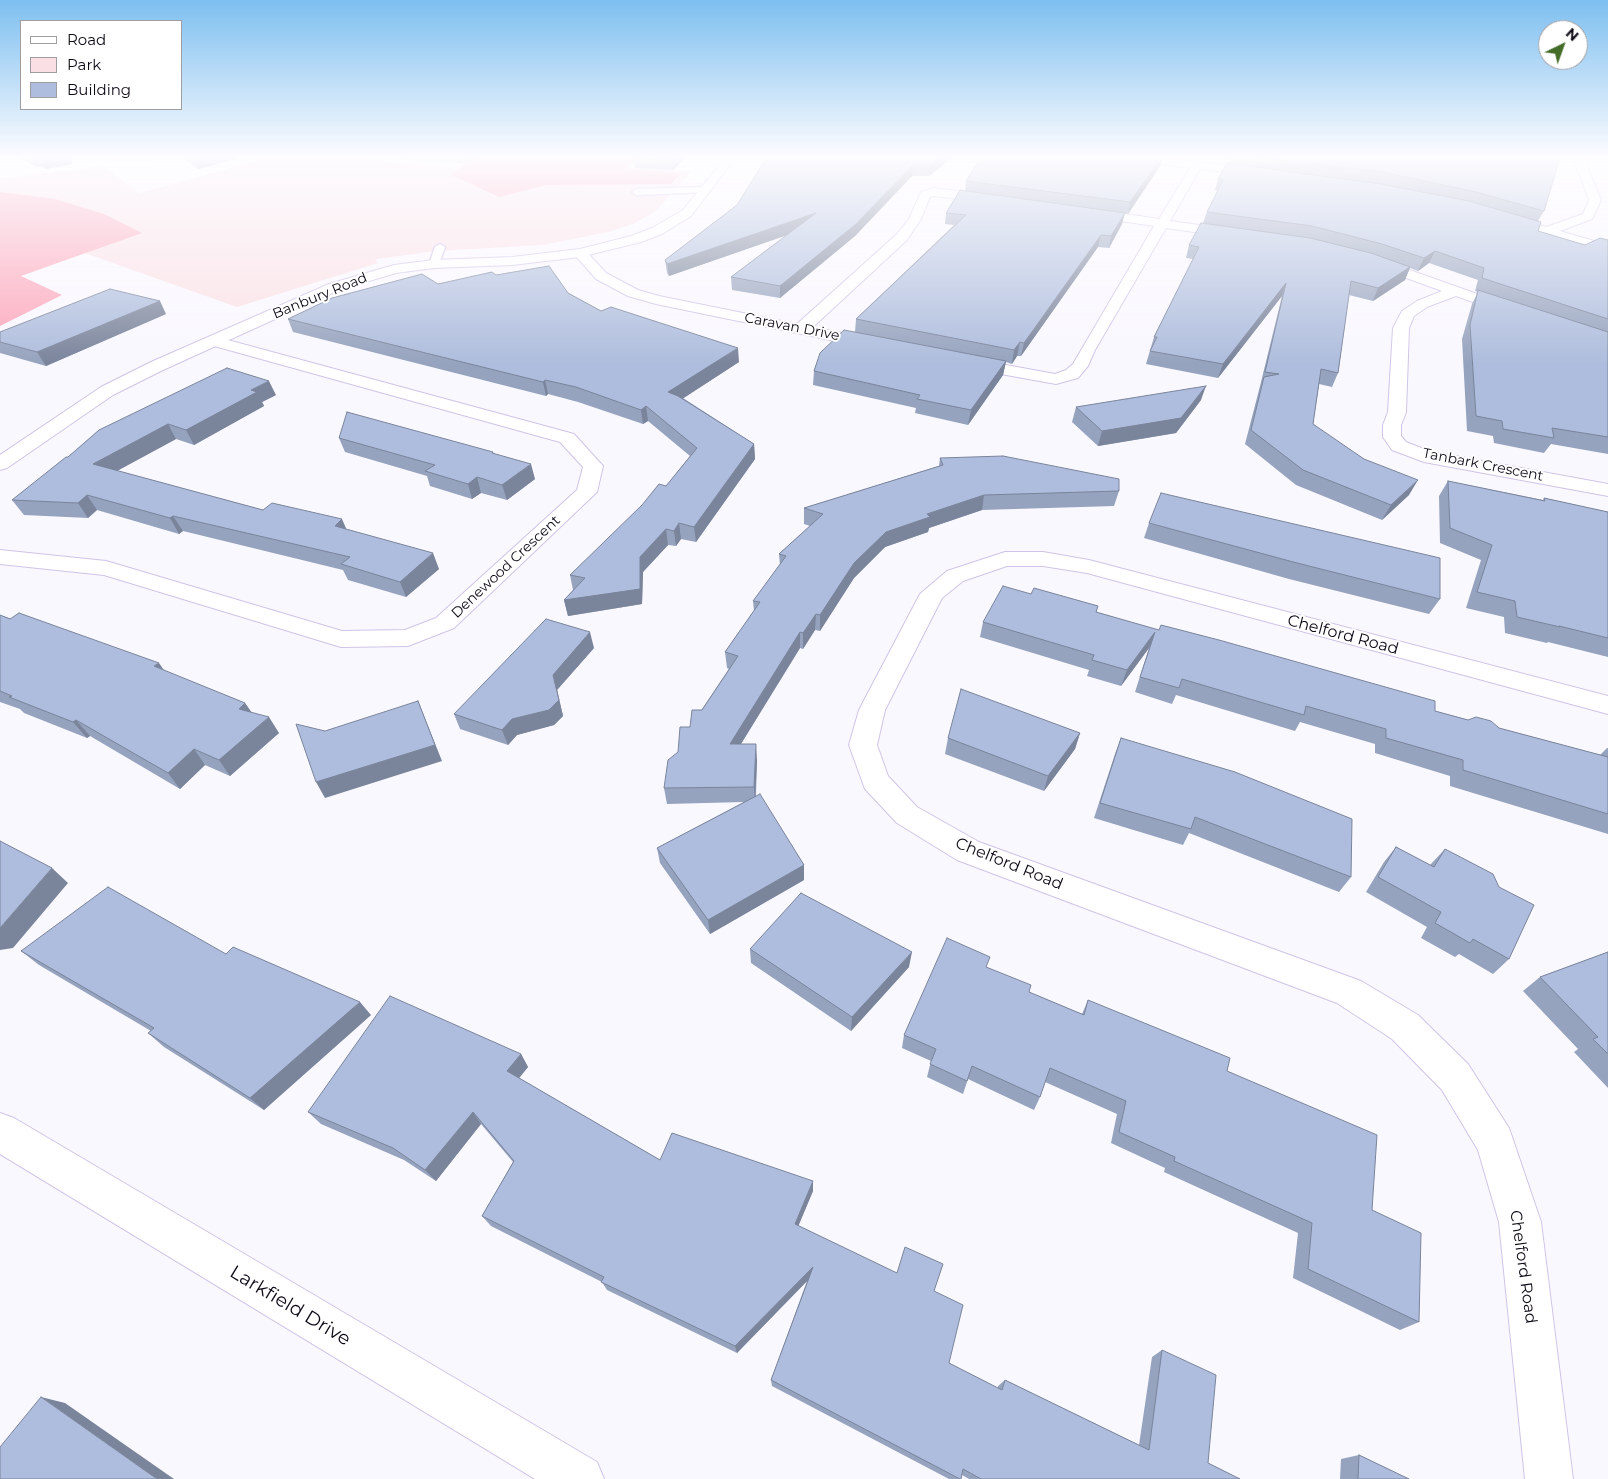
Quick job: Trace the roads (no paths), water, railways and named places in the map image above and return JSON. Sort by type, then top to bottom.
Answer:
[{"type":"street","name":"Banbury Road","points":[[0,464],[107,391],[334,287],[394,269],[434,264],[512,261],[580,253],[636,239],[665,226]]},
{"type":"street","points":[[801,329],[902,237],[910,226]]},
{"type":"street","points":[[952,360],[1056,379],[1072,374],[1080,366],[1087,350],[1160,226]]},
{"type":"street","points":[[1182,226],[1250,236]]},
{"type":"street","points":[[1530,226],[1608,249]]},
{"type":"street","points":[[1548,231],[1561,226]]},
{"type":"street","name":"Caravan Drive","points":[[580,253],[602,276],[633,293],[656,300],[886,346]]},
{"type":"street","points":[[1356,256],[1519,313]]},
{"type":"street","name":"Tanbark Crescent","points":[[1455,291],[1422,304],[1407,314],[1401,328],[1397,412],[1392,425],[1392,437],[1399,446],[1424,456],[1608,490]]},
{"type":"street","name":"Denewood Crescent","points":[[0,557],[106,568],[341,639],[408,638],[445,623],[587,492],[593,466],[567,438],[213,341]]},
{"type":"street","name":"Chelford Road","points":[[1549,1479],[1520,1222],[1495,1142],[1455,1077],[1405,1027],[1348,992],[968,851],[907,815],[875,781],[863,746],[872,710],[932,594],[955,576],[1005,559],[1044,559],[1089,567],[1608,705]]},
{"type":"street","name":"Larkfield Drive","points":[[0,1132],[580,1479]]},
{"type":"lane","points":[[434,264],[440,247]]}]
